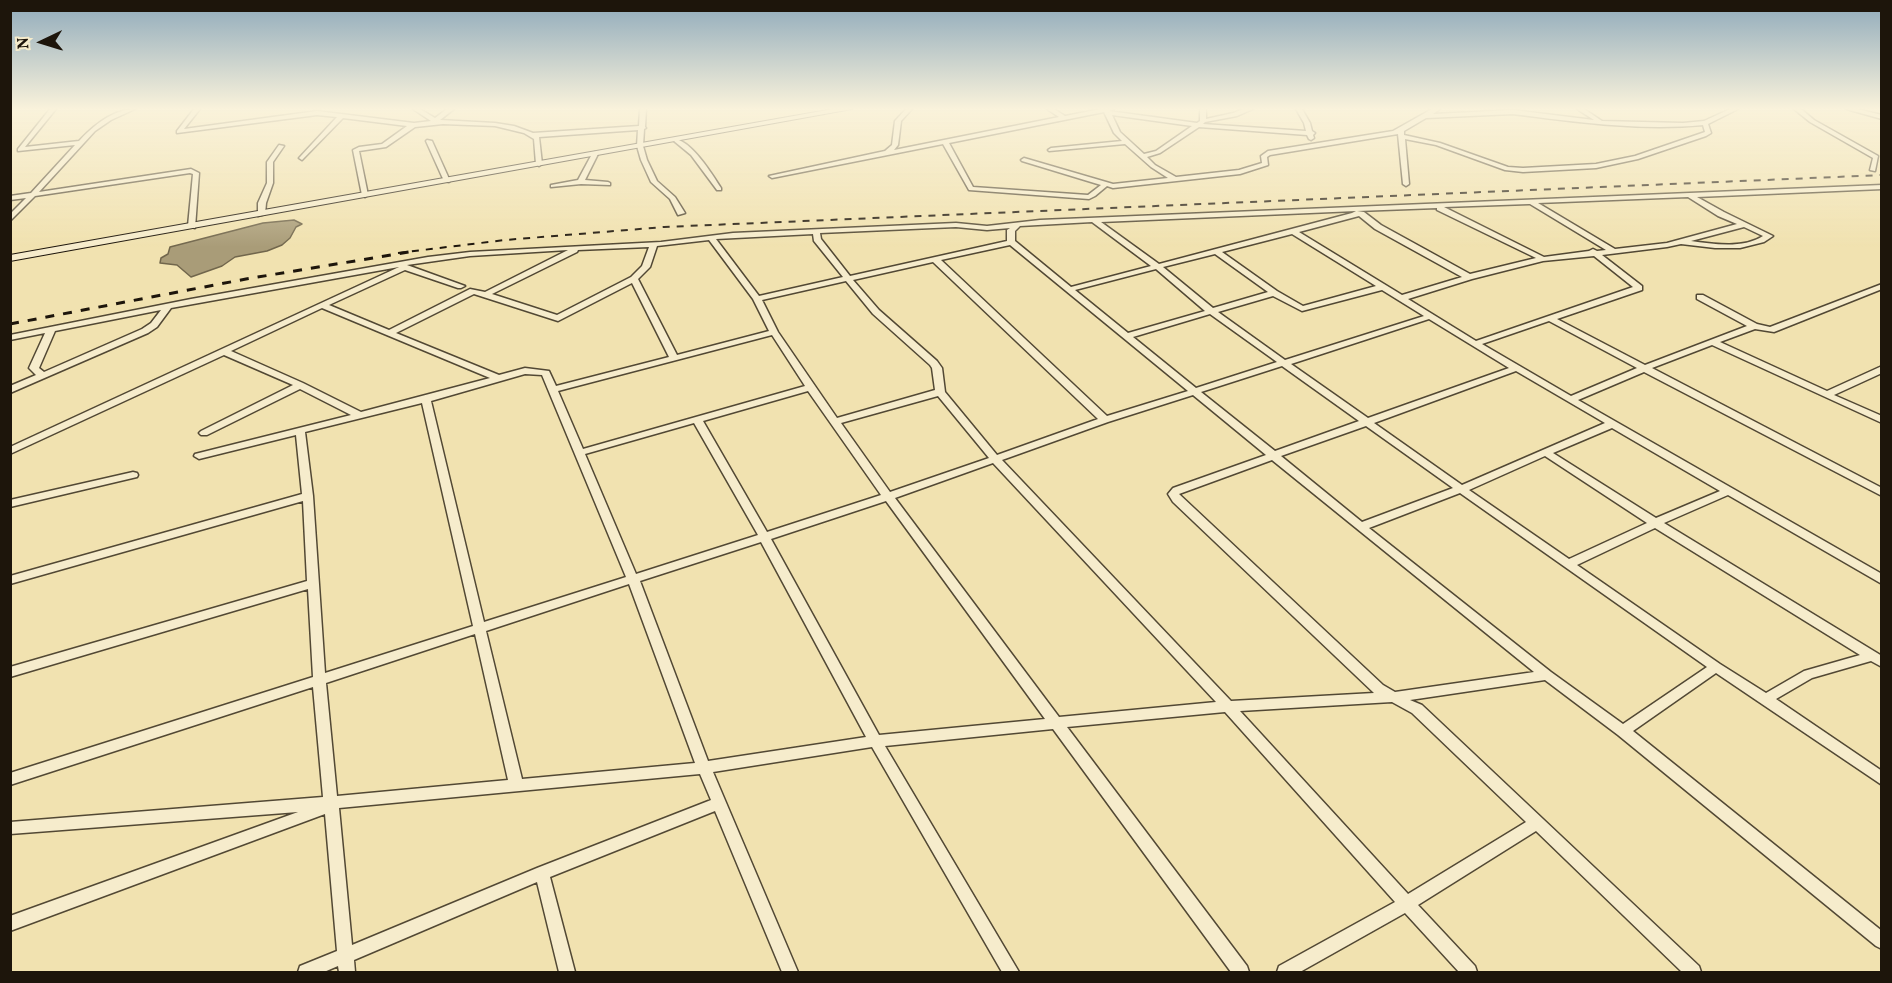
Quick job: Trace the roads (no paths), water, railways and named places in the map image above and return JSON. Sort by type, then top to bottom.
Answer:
[{"type":"street","points":[[10,219],[69,155]]},
{"type":"street","points":[[261,214],[262,203],[270,183],[270,162],[275,155]]},
{"type":"street","points":[[302,158],[305,155]]},
{"type":"street","points":[[357,155],[365,195]]},
{"type":"street","points":[[435,155],[447,181]]},
{"type":"street","points":[[538,155],[539,164]]},
{"type":"street","points":[[10,258],[590,155]]},
{"type":"street","points":[[581,182],[595,155]]},
{"type":"street","points":[[643,155],[654,182],[673,198],[681,213]]},
{"type":"street","points":[[694,155],[719,189]]},
{"type":"street","points":[[772,176],[878,155]]},
{"type":"street","points":[[952,155],[971,189],[1089,197],[1104,185]]},
{"type":"street","points":[[1143,156],[1148,155]]},
{"type":"street","points":[[1024,160],[1104,185],[1121,186],[1249,171],[1266,164],[1265,155]]},
{"type":"street","points":[[1403,155],[1406,184]]},
{"type":"street","points":[[1468,155],[1507,169],[1523,170],[1596,166],[1645,155]]},
{"type":"street","points":[[1872,155],[1876,157],[1873,170]]},
{"type":"street","points":[[1143,156],[1153,166],[1174,179]]},
{"type":"street","points":[[10,198],[191,171],[196,173],[192,226]]},
{"type":"street","points":[[552,186],[581,182],[608,184]]},
{"type":"street","points":[[1871,187],[1881,193]]},
{"type":"street","points":[[1071,289],[1358,213],[1384,209],[1881,187]]},
{"type":"street","points":[[1680,241],[1714,247],[1763,241],[1769,236],[1743,225],[1688,194]]},
{"type":"street","points":[[1532,203],[1612,250]]},
{"type":"street","points":[[1437,207],[1543,259]]},
{"type":"street","points":[[10,338],[168,306],[470,254],[654,244],[816,231],[956,225],[987,228],[1040,222],[1358,213],[1378,227],[1469,277]]},
{"type":"street","points":[[1094,220],[1156,266],[1212,312],[1461,489],[1881,779]]},
{"type":"street","points":[[1401,298],[1469,277],[1543,259],[1680,241],[1743,225]]},
{"type":"street","points":[[1011,242],[1011,230],[1017,226]]},
{"type":"street","points":[[816,231],[817,239],[876,312],[934,363],[937,368],[940,392],[995,459],[1228,706],[1469,972]]},
{"type":"street","points":[[1293,231],[1475,344],[1881,580]]},
{"type":"street","points":[[711,238],[757,299],[774,332],[810,387],[888,497],[1241,972]]},
{"type":"street","points":[[757,299],[1011,242]]},
{"type":"street","points":[[1011,242],[1361,527],[1547,675],[1623,731],[1881,940]]},
{"type":"street","points":[[389,333],[473,291],[558,318],[634,279],[646,267],[654,244]]},
{"type":"street","points":[[487,294],[583,247]]},
{"type":"street","points":[[1216,251],[1275,293],[1304,309],[1383,287]]},
{"type":"street","points":[[1475,344],[1640,288],[1593,251]]},
{"type":"street","points":[[935,259],[1105,420]]},
{"type":"street","points":[[10,451],[222,351],[421,261]]},
{"type":"street","points":[[405,267],[461,286]]},
{"type":"street","points":[[634,279],[674,358]]},
{"type":"street","points":[[1700,297],[1754,326],[1774,329],[1881,286]]},
{"type":"street","points":[[1128,336],[1275,293]]},
{"type":"street","points":[[10,390],[146,331],[154,325],[168,306]]},
{"type":"street","points":[[321,306],[500,378]]},
{"type":"street","points":[[10,779],[888,497],[1105,420],[1431,316]]},
{"type":"street","points":[[1551,319],[1881,493]]},
{"type":"street","points":[[1572,399],[1754,326]]},
{"type":"street","points":[[44,376],[34,368],[51,330]]},
{"type":"street","points":[[552,390],[774,332]]},
{"type":"street","points":[[1714,343],[1881,420]]},
{"type":"street","points":[[222,351],[300,385],[361,416]]},
{"type":"street","points":[[1517,368],[1177,490],[1173,494],[1378,689],[1414,706],[1535,824],[1694,972]]},
{"type":"street","points":[[1828,394],[1881,369]]},
{"type":"street","points":[[199,456],[361,416],[525,371],[546,373],[633,579],[704,768],[790,972]]},
{"type":"street","points":[[204,434],[300,385]]},
{"type":"street","points":[[579,453],[810,387]]},
{"type":"street","points":[[834,422],[940,392]]},
{"type":"street","points":[[426,399],[516,784]]},
{"type":"street","points":[[697,419],[764,536],[874,741],[1011,972]]},
{"type":"street","points":[[1361,527],[1461,489],[1614,423]]},
{"type":"street","points":[[300,431],[308,496],[319,678],[348,972]]},
{"type":"street","points":[[1545,452],[1654,523],[1877,659]]},
{"type":"street","points":[[10,504],[133,475]]},
{"type":"street","points":[[1569,564],[1654,523],[1729,491]]},
{"type":"street","points":[[10,580],[308,496]]},
{"type":"street","points":[[10,672],[312,584]]},
{"type":"street","points":[[1766,699],[1808,674],[1877,659]]},
{"type":"street","points":[[1623,731],[1716,667]]},
{"type":"street","points":[[10,828],[331,804],[516,784],[704,768],[874,741],[1228,706],[1393,697],[1547,675]]},
{"type":"street","points":[[306,972],[542,873],[720,803]]},
{"type":"street","points":[[10,924],[331,804]]},
{"type":"street","points":[[1285,972],[1406,904],[1535,824]]},
{"type":"street","points":[[542,873],[567,972]]},
{"type":"railway","points":[[398,253],[505,240],[664,227],[1882,175]]},
{"type":"railway","points":[[10,324],[246,279],[409,252]]}]
